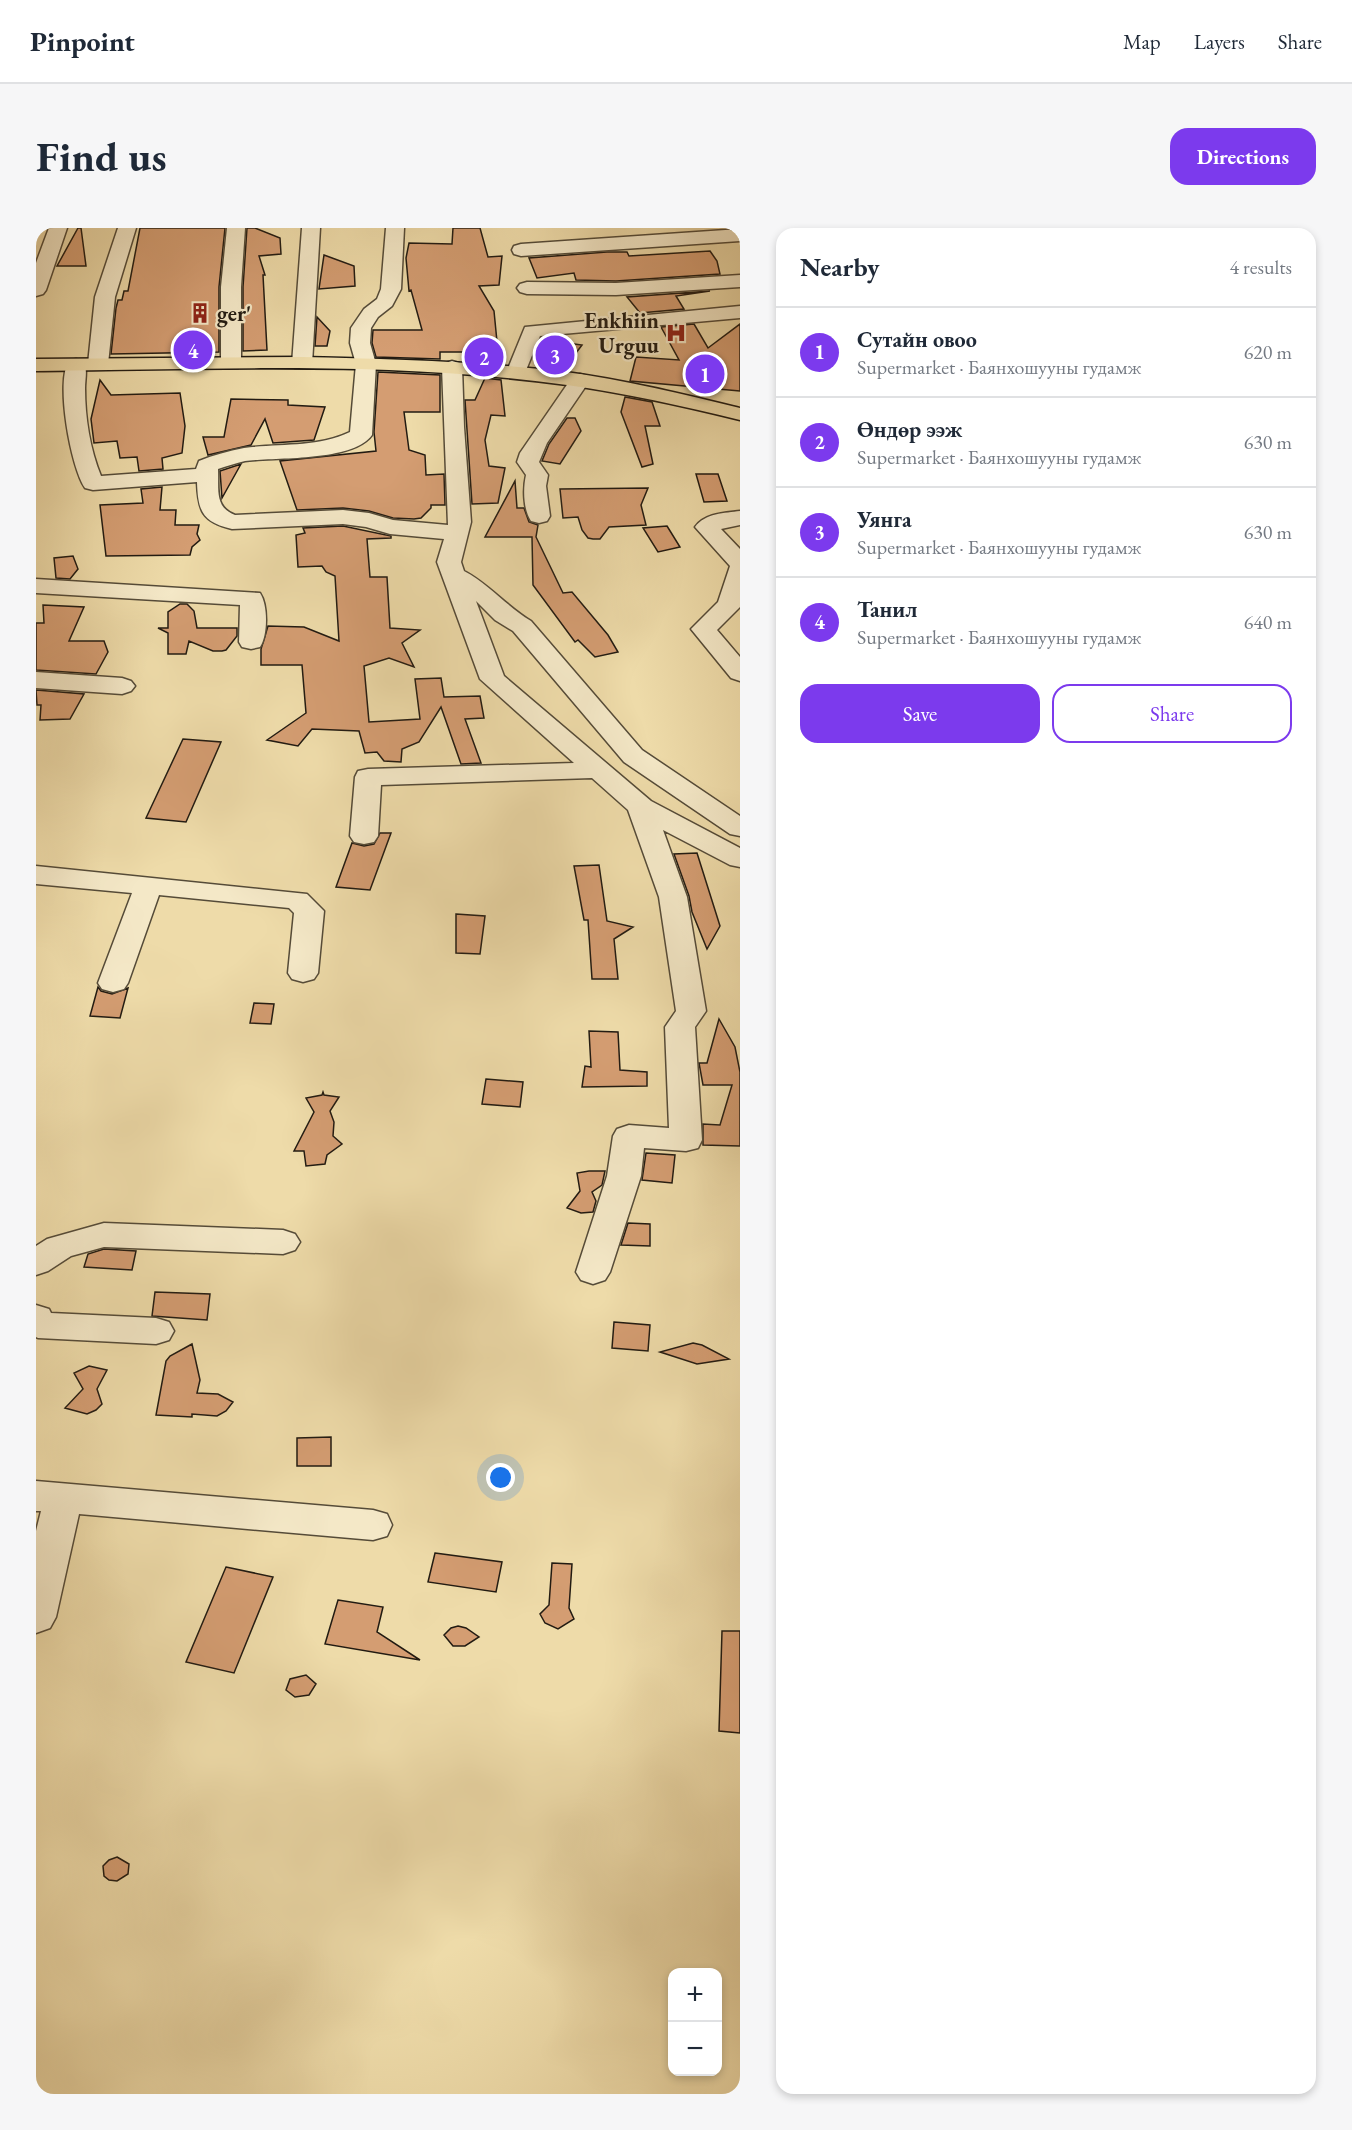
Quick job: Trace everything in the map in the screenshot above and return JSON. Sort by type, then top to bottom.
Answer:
[{"type":"main road","points":[[36,364],[366,364],[517,371],[693,401],[740,414]]},
{"type":"street","points":[[36,290],[58,228]]},
{"type":"street","points":[[99,364],[105,297],[127,228]]},
{"type":"street","points":[[231,364],[231,288],[236,228]]},
{"type":"street","points":[[302,364],[311,228]]},
{"type":"street","points":[[395,228],[391,289],[386,302],[371,313],[361,328],[360,342],[366,364],[361,435],[348,444],[326,448],[241,454],[221,459],[207,466],[209,505],[217,516],[232,522],[343,517],[369,520],[390,527],[457,532]]},
{"type":"street","points":[[517,228],[529,308],[517,371]]},
{"type":"street","points":[[521,250],[740,235]]},
{"type":"street","points":[[529,308],[616,289],[740,281]]},
{"type":"street","points":[[529,308],[740,312]]},
{"type":"street","points":[[76,364],[72,389],[80,442],[93,483],[206,475]]},
{"type":"street","points":[[452,367],[453,427],[460,522],[449,562],[493,679],[641,807],[740,858]]},
{"type":"street","points":[[539,516],[535,486],[537,475],[528,462],[530,451],[568,401],[580,380]]},
{"type":"street","points":[[740,518],[718,521],[707,527],[740,563]]},
{"type":"street","points":[[740,568],[729,605],[703,629],[740,673]]},
{"type":"street","points":[[453,575],[473,585],[504,615],[522,626],[633,756],[740,828]]},
{"type":"street","points":[[36,586],[251,598],[253,608],[251,642]]},
{"type":"street","points":[[36,681],[122,686]]},
{"type":"street","points":[[364,836],[368,777],[596,770]]},
{"type":"street","points":[[593,1272],[624,1176],[629,1136],[686,1140],[680,1027],[691,1011],[673,897],[641,807]]},
{"type":"street","points":[[36,875],[297,900],[309,911],[303,973]]},
{"type":"street","points":[[112,983],[148,887]]},
{"type":"street","points":[[36,1263],[59,1247],[104,1235],[283,1242]]},
{"type":"street","points":[[36,1318],[38,1325],[156,1331]]},
{"type":"street","points":[[36,1617],[49,1497],[373,1525]]},
{"type":"building","points":[[78,228],[81,228],[86,266],[57,266]]},
{"type":"building","points":[[140,228],[225,228],[219,287],[219,352],[111,354],[116,308],[118,300],[122,300],[124,291],[128,291]]},
{"type":"building","points":[[247,228],[255,228],[280,238],[281,254],[259,256],[265,275],[263,275],[267,350],[243,351],[243,287]]},
{"type":"building","points":[[453,228],[480,228],[488,257],[502,256],[499,285],[479,286],[494,311],[498,352],[440,352],[440,359],[376,357],[372,343],[373,330],[422,330],[411,290],[409,291],[406,258],[409,243],[452,244]]},
{"type":"building","points":[[710,251],[717,261],[720,274],[616,281],[576,280],[574,273],[537,278],[529,258],[607,252],[627,252],[629,256]]},
{"type":"building","points":[[324,255],[354,266],[355,286],[319,289]]},
{"type":"building","points":[[710,291],[676,296],[684,309],[640,313],[627,297]]},
{"type":"building","points":[[317,317],[330,331],[327,346],[315,346]]},
{"type":"building","points":[[694,324],[708,348],[740,324],[740,391],[630,381],[636,357],[679,360],[661,327]]},
{"type":"building","points":[[553,341],[582,345],[567,365],[545,363]]},
{"type":"building","points":[[378,372],[440,375],[440,412],[404,412],[409,450],[425,455],[426,475],[444,474],[445,505],[431,505],[431,508],[421,518],[414,519],[393,518],[369,511],[343,508],[297,510],[280,461],[376,451],[374,432]]},
{"type":"building","points":[[485,378],[501,380],[505,416],[491,415],[485,440],[489,466],[505,468],[498,503],[472,504],[465,400],[475,400]]},
{"type":"building","points":[[100,380],[111,395],[180,393],[185,426],[182,453],[162,458],[163,469],[139,471],[137,457],[120,458],[117,441],[94,443],[91,419]]},
{"type":"building","points":[[625,397],[652,402],[660,426],[645,426],[653,464],[642,467],[621,412]]},
{"type":"building","points":[[231,399],[288,400],[288,405],[325,407],[314,440],[273,443],[265,419],[251,445],[208,455],[203,437],[224,437]]},
{"type":"building","points":[[567,418],[575,418],[581,431],[560,464],[542,461],[549,444]]},
{"type":"building","points":[[241,464],[222,498],[220,471]]},
{"type":"building","points":[[696,474],[718,474],[727,501],[704,502]]},
{"type":"building","points":[[515,481],[517,508],[524,508],[529,522],[538,525],[536,537],[563,593],[572,592],[608,635],[618,652],[595,657],[578,640],[575,642],[533,585],[532,537],[485,537]]},
{"type":"building","points":[[162,487],[160,510],[176,510],[175,525],[199,525],[197,534],[200,540],[192,547],[190,555],[106,556],[100,505],[143,503],[141,489]]},
{"type":"building","points":[[648,488],[641,505],[646,525],[609,527],[600,539],[593,539],[588,538],[582,530],[578,517],[563,518],[560,489]]},
{"type":"building","points":[[343,526],[391,536],[391,538],[367,539],[370,577],[387,577],[390,628],[420,630],[402,643],[414,667],[389,658],[364,666],[369,722],[420,719],[415,679],[441,678],[444,697],[480,696],[484,718],[465,719],[481,763],[461,764],[441,707],[419,742],[402,749],[401,762],[384,761],[377,752],[365,753],[359,731],[312,729],[298,746],[267,740],[306,713],[302,665],[261,665],[261,649],[268,626],[304,627],[339,641],[335,576],[326,572],[322,566],[298,567],[296,535],[305,533],[303,528]]},
{"type":"building","points":[[667,526],[680,547],[658,552],[643,528]]},
{"type":"building","points":[[73,556],[78,569],[70,579],[56,578],[54,558]]},
{"type":"building","points":[[180,604],[187,604],[194,611],[197,628],[237,628],[237,636],[226,650],[213,651],[189,641],[186,654],[168,654],[168,633],[158,628],[168,628],[168,612]]},
{"type":"building","points":[[43,605],[84,607],[69,641],[104,641],[108,652],[96,674],[36,670],[36,623],[44,623]]},
{"type":"building","points":[[36,690],[84,694],[70,719],[40,720],[41,705],[37,705]]},
{"type":"building","points":[[183,739],[221,742],[186,822],[146,818]]},
{"type":"building","points":[[380,833],[391,833],[370,890],[336,887],[352,843],[364,846],[374,844]]},
{"type":"building","points":[[697,853],[720,926],[707,949],[692,912],[689,896],[674,854]]},
{"type":"building","points":[[599,865],[607,921],[633,927],[614,939],[618,979],[592,979],[588,920],[584,920],[574,866]]},
{"type":"building","points":[[456,914],[485,916],[480,954],[456,953]]},
{"type":"building","points":[[98,987],[101,991],[112,994],[128,988],[120,1018],[90,1016]]},
{"type":"building","points":[[254,1003],[274,1004],[271,1024],[250,1023]]},
{"type":"building","points":[[719,1019],[735,1047],[740,1072],[740,1146],[703,1145],[703,1124],[720,1125],[732,1085],[703,1085],[699,1063],[707,1063]]},
{"type":"building","points":[[589,1031],[618,1032],[620,1070],[647,1072],[647,1086],[582,1087],[585,1066],[591,1067]]},
{"type":"building","points":[[486,1079],[523,1082],[520,1107],[482,1104]]},
{"type":"building","points":[[323,1092],[324,1095],[339,1097],[330,1111],[334,1122],[333,1136],[342,1144],[327,1155],[325,1164],[306,1166],[304,1151],[294,1151],[314,1112],[306,1098],[322,1095]]},
{"type":"building","points":[[646,1153],[675,1155],[672,1183],[642,1180]]},
{"type":"building","points":[[605,1171],[602,1185],[592,1192],[596,1201],[593,1212],[581,1213],[567,1208],[580,1191],[577,1173]]},
{"type":"building","points":[[628,1223],[650,1224],[650,1246],[621,1245]]},
{"type":"building","points":[[104,1249],[136,1251],[132,1270],[84,1267],[88,1254]]},
{"type":"building","points":[[155,1292],[210,1294],[207,1320],[152,1316]]},
{"type":"building","points":[[614,1322],[650,1325],[648,1351],[612,1348]]},
{"type":"building","points":[[693,1343],[702,1345],[729,1359],[697,1364],[660,1352]]},
{"type":"building","points":[[192,1344],[200,1380],[197,1393],[218,1394],[233,1402],[226,1411],[217,1416],[156,1415],[166,1361],[170,1356]]},
{"type":"building","points":[[89,1366],[107,1370],[97,1389],[102,1404],[87,1414],[65,1408],[83,1389],[74,1373]]},
{"type":"building","points":[[331,1437],[331,1466],[297,1466],[297,1438]]},
{"type":"building","points":[[435,1553],[502,1562],[496,1592],[428,1582]]},
{"type":"building","points":[[552,1563],[572,1564],[569,1608],[574,1619],[558,1629],[545,1623],[540,1614],[549,1605]]},
{"type":"building","points":[[226,1567],[273,1577],[234,1673],[186,1662]]},
{"type":"building","points":[[338,1600],[383,1607],[377,1632],[420,1660],[325,1644]]},
{"type":"building","points":[[458,1626],[466,1628],[479,1637],[465,1646],[453,1646],[444,1635],[451,1628]]},
{"type":"building","points":[[722,1631],[740,1631],[740,1733],[719,1731]]},
{"type":"building","points":[[306,1675],[316,1684],[309,1695],[295,1697],[286,1690],[290,1679]]},
{"type":"building","points":[[117,1857],[129,1864],[128,1874],[117,1881],[109,1880],[104,1876],[103,1866],[109,1860]]},
{"type":"place","name":"ger'","points":[[200,313]]},
{"type":"place","name":"Enkhiin Urguu","points":[[676,333]]},
{"type":"place","name":"Танил","points":[[193,350]]},
{"type":"place","name":"Уянга","points":[[555,355]]},
{"type":"place","name":"Өндөр ээж","points":[[484,357]]},
{"type":"place","name":"Сутайн овоо","points":[[705,374]]}]
